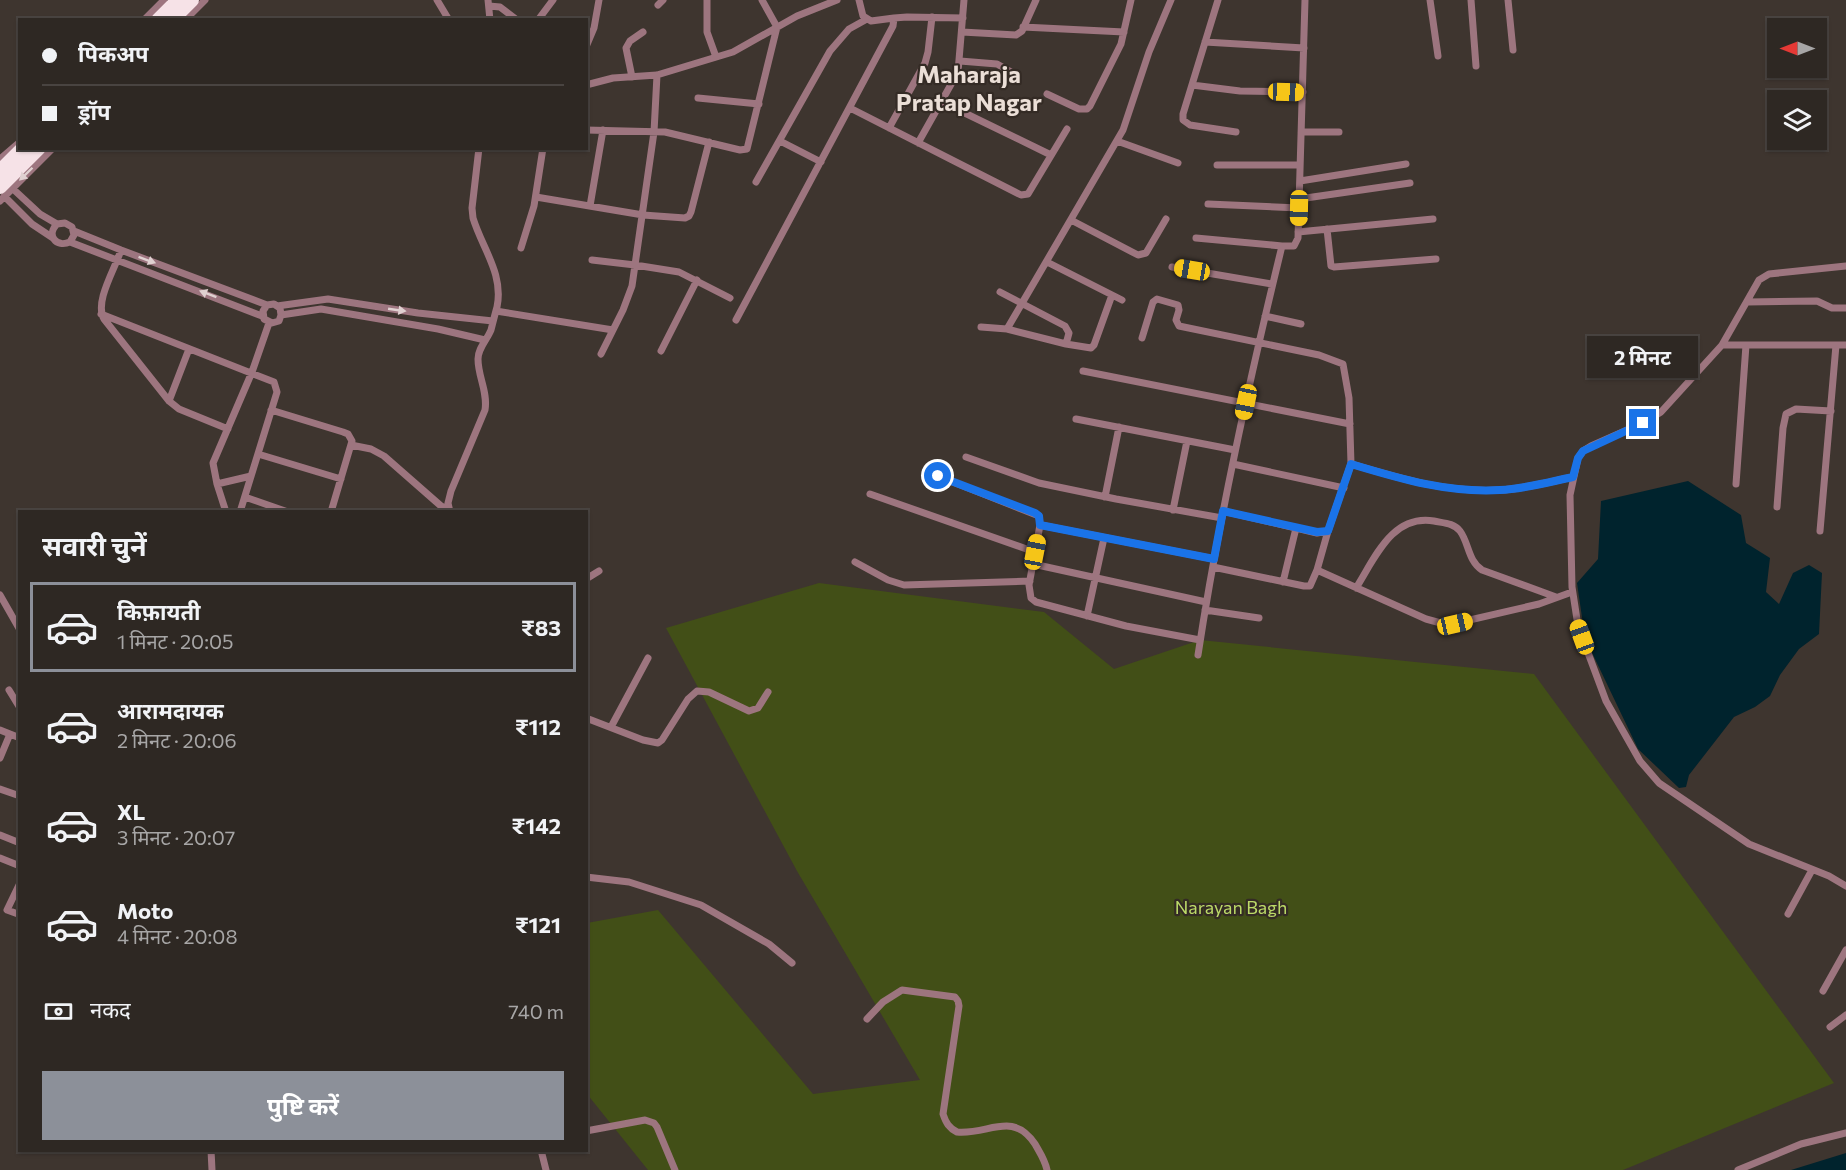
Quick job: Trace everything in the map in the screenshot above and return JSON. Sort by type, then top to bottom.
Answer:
[{"type":"highway","points":[[160,18],[178,0]]},
{"type":"highway","points":[[174,18],[192,0]]},
{"type":"highway","points":[[0,171],[21,150]]},
{"type":"highway","points":[[4,193],[37,150]]},
{"type":"street","points":[[146,18],[164,0]]},
{"type":"street","points":[[187,18],[205,0]]},
{"type":"street","points":[[438,0],[448,18]]},
{"type":"street","points":[[541,18],[553,0]]},
{"type":"street","points":[[588,43],[594,28],[599,0]]},
{"type":"street","points":[[707,0],[707,32],[716,57]]},
{"type":"street","points":[[588,130],[654,132],[740,150],[747,148],[777,27],[762,0]]},
{"type":"street","points":[[859,0],[860,10],[871,21],[894,18],[963,18]]},
{"type":"street","points":[[918,143],[954,81],[960,62],[964,0]]},
{"type":"street","points":[[962,32],[1011,36],[1019,34],[1036,0]]},
{"type":"street","points":[[1047,94],[1079,109],[1088,109],[1121,44],[1131,0]]},
{"type":"street","points":[[1007,329],[1124,130],[1149,52],[1171,0]]},
{"type":"street","points":[[1218,0],[1183,120],[1186,123],[1236,132]]},
{"type":"street","points":[[1196,238],[1282,246],[1294,246],[1297,243],[1305,0]]},
{"type":"street","points":[[1430,0],[1438,56]]},
{"type":"street","points":[[1471,0],[1476,66]]},
{"type":"street","points":[[1508,0],[1513,50]]},
{"type":"street","points":[[588,85],[613,78],[657,75],[733,52],[797,16],[833,1]]},
{"type":"street","points":[[490,18],[489,3],[500,7],[514,18]]},
{"type":"street","points":[[889,128],[925,63],[932,17]]},
{"type":"street","points":[[736,320],[889,34],[894,18]]},
{"type":"street","points":[[756,182],[830,51],[849,29],[867,19]]},
{"type":"street","points":[[1023,27],[1125,32]]},
{"type":"street","points":[[632,77],[625,54],[626,48],[630,41],[643,32]]},
{"type":"street","points":[[1205,42],[1304,48]]},
{"type":"street","points":[[960,62],[997,64],[1011,72]]},
{"type":"street","points":[[601,354],[628,299],[635,265],[654,132],[657,75]]},
{"type":"street","points":[[1192,85],[1240,91],[1303,92]]},
{"type":"street","points":[[698,98],[759,104]]},
{"type":"street","points":[[942,102],[1052,155]]},
{"type":"street","points":[[850,108],[1021,195],[1028,194],[1067,129]]},
{"type":"street","points":[[590,206],[603,130]]},
{"type":"street","points":[[1301,132],[1339,132]]},
{"type":"street","points":[[780,141],[821,162]]},
{"type":"street","points":[[1117,141],[1178,163]]},
{"type":"street","points":[[536,197],[680,219],[689,216],[709,142]]},
{"type":"street","points":[[0,159],[18,144]]},
{"type":"street","points":[[4,193],[51,150]]},
{"type":"street","points":[[449,510],[448,503],[454,480],[485,410],[486,396],[478,359],[493,321],[499,290],[496,275],[476,229],[472,208],[479,150]]},
{"type":"street","points":[[521,248],[536,197],[543,150]]},
{"type":"street","points":[[1300,181],[1406,164]]},
{"type":"street","points":[[1217,165],[1300,165]]},
{"type":"street","points":[[1299,199],[1410,183]]},
{"type":"street","points":[[4,193],[57,224],[69,224],[74,231],[120,250],[267,305],[277,306],[322,299],[493,321]]},
{"type":"street","points":[[4,193],[32,224],[55,241],[62,244],[70,242],[118,260],[262,316],[269,323],[276,323],[281,315],[321,309],[415,324],[485,340]]},
{"type":"street","points":[[1208,204],[1299,208]]},
{"type":"street","points":[[32,224],[40,214]]},
{"type":"street","points":[[1071,220],[1138,255],[1146,253],[1166,219]]},
{"type":"street","points":[[1298,232],[1433,219]]},
{"type":"street","points":[[52,238],[53,228],[57,224]]},
{"type":"street","points":[[1327,229],[1329,260],[1331,266],[1334,267],[1436,259]]},
{"type":"street","points":[[70,242],[74,231]]},
{"type":"street","points":[[1198,655],[1205,605],[1235,450],[1258,342],[1282,246]]},
{"type":"street","points":[[120,250],[100,304],[101,314],[169,401],[179,409],[228,429]]},
{"type":"street","points":[[591,260],[679,272],[730,298]]},
{"type":"street","points":[[1047,262],[1122,300]]},
{"type":"street","points":[[1846,266],[1769,273],[1759,280],[1722,345],[1661,412],[1583,451],[1578,458],[1570,495],[1572,592],[1578,626],[1606,701],[1640,761],[1651,774],[1677,796],[1735,836],[1762,851],[1846,886]]},
{"type":"street","points":[[1172,267],[1272,285]]},
{"type":"street","points":[[183,285],[186,275]]},
{"type":"street","points":[[661,351],[697,280]]},
{"type":"street","points":[[1000,292],[1069,329],[1066,344]]},
{"type":"street","points":[[981,327],[1007,329],[1088,348],[1094,345],[1112,295]]},
{"type":"street","points":[[1040,525],[1213,563],[1283,582],[1310,585],[1317,570],[1351,464],[1349,398],[1343,364],[1319,355],[1179,326],[1176,320],[1178,305],[1157,298],[1153,302],[1142,338]]},
{"type":"street","points":[[321,309],[322,299]]},
{"type":"street","points":[[1747,302],[1817,301],[1832,308],[1846,308]]},
{"type":"street","points":[[262,316],[262,311],[267,305]]},
{"type":"street","points":[[277,306],[281,315]]},
{"type":"street","points":[[369,316],[371,306]]},
{"type":"street","points":[[496,311],[613,330]]},
{"type":"street","points":[[415,324],[418,313]]},
{"type":"street","points":[[101,314],[252,372],[274,382],[277,386],[241,510]]},
{"type":"street","points":[[1265,316],[1301,324]]},
{"type":"street","points":[[225,510],[213,463],[252,372],[269,323]]},
{"type":"street","points":[[1722,345],[1846,345]]},
{"type":"street","points":[[1736,483],[1746,345]]},
{"type":"street","points":[[1820,531],[1836,345]]},
{"type":"street","points":[[169,401],[189,348]]},
{"type":"street","points":[[1083,371],[1350,423]]},
{"type":"street","points":[[1777,507],[1786,414],[1796,409],[1831,411]]},
{"type":"street","points":[[271,410],[348,434],[352,441],[332,510]]},
{"type":"street","points":[[1077,419],[1235,450]]},
{"type":"street","points":[[1105,497],[1119,427]]},
{"type":"street","points":[[1173,510],[1187,441]]},
{"type":"street","points":[[351,445],[376,450],[447,510]]},
{"type":"street","points":[[258,454],[340,479]]},
{"type":"street","points":[[966,457],[1040,483],[1105,497],[1322,533],[1328,531]]},
{"type":"street","points":[[1233,464],[1344,488]]},
{"type":"street","points":[[1351,464],[1411,482],[1442,488],[1502,490],[1573,477]]},
{"type":"street","points":[[217,484],[252,476]]},
{"type":"street","points":[[938,476],[1039,516],[1040,525],[1029,592],[1031,598],[1036,602],[1126,626],[1200,640]]},
{"type":"street","points":[[870,494],[1035,552]]},
{"type":"street","points":[[245,497],[282,510]]},
{"type":"street","points":[[1356,588],[1391,534],[1411,522],[1429,520],[1448,523],[1461,531],[1472,559],[1482,570],[1556,597]]},
{"type":"street","points":[[1283,582],[1296,528]]},
{"type":"street","points":[[1087,616],[1104,538]]},
{"type":"street","points":[[855,562],[888,580],[904,585],[1030,581]]},
{"type":"street","points":[[1033,564],[1096,577],[1259,618]]},
{"type":"street","points":[[588,578],[599,570]]},
{"type":"street","points":[[1317,570],[1426,619],[1448,625],[1539,604],[1572,592]]},
{"type":"street","points":[[0,595],[18,626]]},
{"type":"street","points":[[611,727],[648,658]]},
{"type":"street","points":[[9,690],[18,705]]},
{"type":"street","points":[[588,719],[643,740],[658,743],[688,699],[697,691],[708,692],[749,711],[758,708],[768,692]]},
{"type":"street","points":[[0,730],[18,737]]},
{"type":"street","points":[[0,758],[10,734]]},
{"type":"street","points":[[0,789],[18,795]]},
{"type":"street","points":[[0,835],[18,842]]},
{"type":"street","points":[[0,858],[18,865]]},
{"type":"street","points":[[1788,914],[1812,870]]},
{"type":"street","points":[[588,877],[629,882],[701,905],[770,944],[792,963]]},
{"type":"street","points":[[4,909],[18,886]]},
{"type":"street","points":[[1823,991],[1846,950]]},
{"type":"street","points":[[867,1018],[883,1002],[902,990],[955,997],[958,1001],[958,1012],[943,1114],[946,1122],[951,1129],[964,1133],[1005,1126],[1022,1129],[1038,1148],[1047,1170]]},
{"type":"street","points":[[1830,1027],[1846,1015]]},
{"type":"street","points":[[588,1131],[645,1120],[654,1123],[675,1170]]},
{"type":"street","points":[[1738,1170],[1800,1143],[1846,1133]]},
{"type":"street","points":[[211,1152],[212,1170]]},
{"type":"street","points":[[542,1152],[546,1170]]},
{"type":"green space","name":"Narayan Bagh","points":[[819,583],[1044,612],[1114,669],[1200,640],[1534,674],[1834,1083],[1623,1170],[648,1170],[588,1095],[588,923],[658,910],[813,1094],[920,1080],[797,871],[666,628]]},
{"type":"water","points":[[1688,481],[1741,515],[1746,543],[1770,558],[1766,592],[1779,604],[1793,573],[1809,565],[1822,573],[1819,634],[1799,649],[1780,675],[1770,696],[1755,707],[1734,717],[1689,775],[1686,787],[1679,788],[1638,749],[1585,638],[1577,583],[1598,559],[1601,501]]},
{"type":"water","points":[[1846,1153],[1846,1170],[1791,1170]]},
{"type":"district","name":"Maharaja Pratap Nagar","points":[[969,89]]},
{"type":"route","points":[[938,476],[1035,513],[1039,516],[1040,525],[1214,559],[1223,511],[1322,533],[1328,531],[1351,464],[1431,487],[1502,490],[1573,477],[1578,458],[1583,451],[1643,423]]}]
